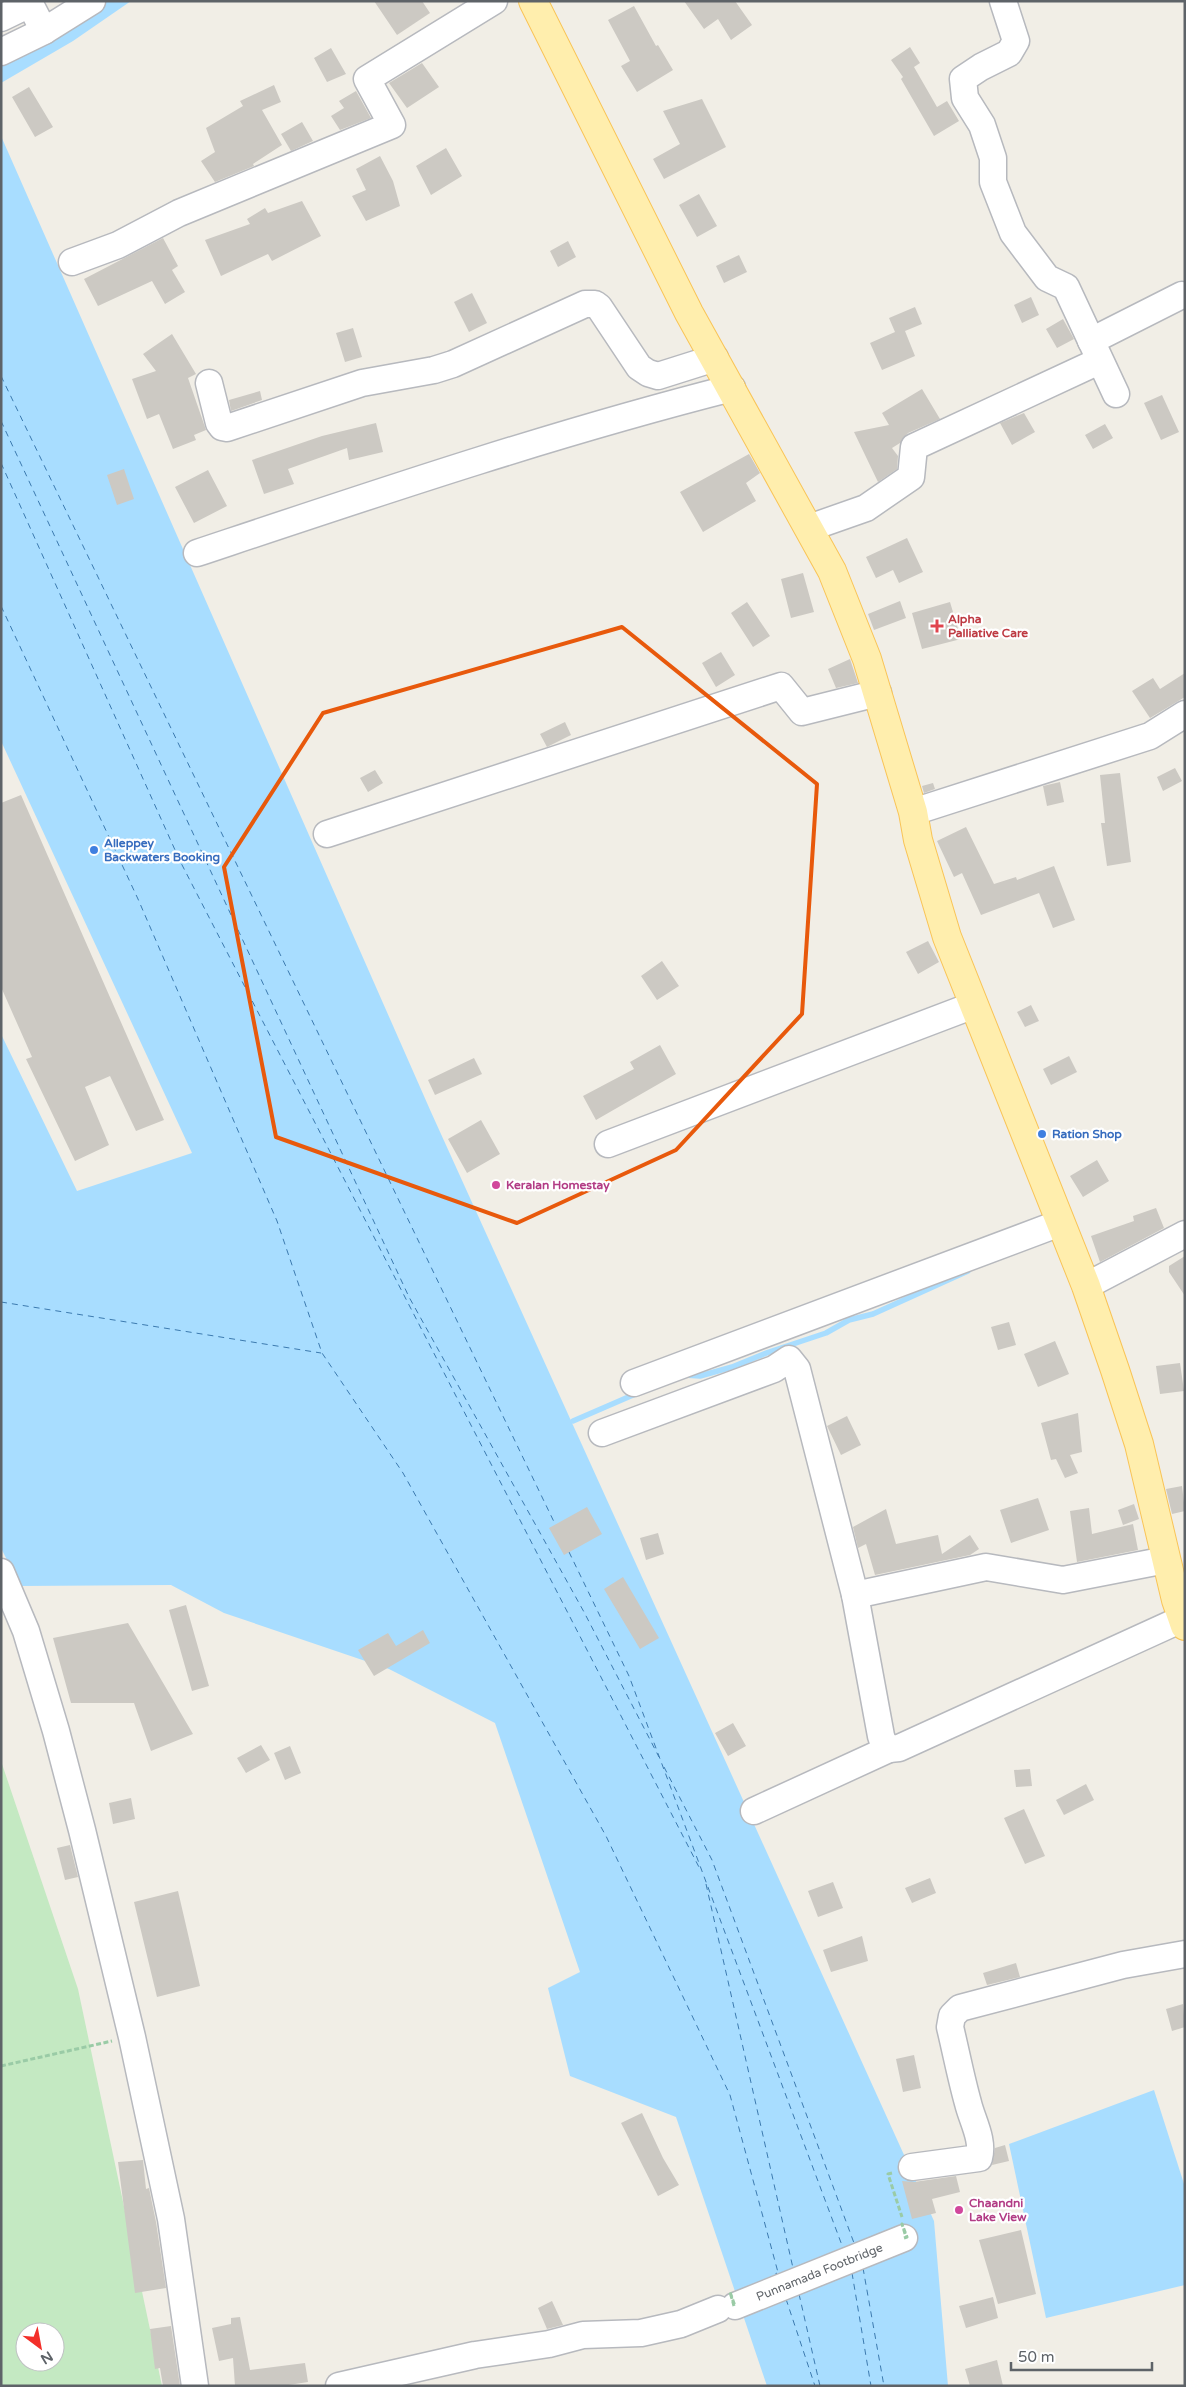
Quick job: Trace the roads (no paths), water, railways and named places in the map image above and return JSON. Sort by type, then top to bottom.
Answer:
[{"type":"main road","points":[[532,1],[629,196],[832,571],[867,659],[878,693],[913,812],[918,840],[945,928],[1086,1286],[1139,1444],[1166,1560],[1184,1622]]},
{"type":"street","points":[[1,52],[44,31],[92,1]]},
{"type":"street","points":[[72,262],[118,246],[179,213],[392,125],[367,79],[494,1]]},
{"type":"street","points":[[1003,1],[1016,41],[1010,52],[980,66],[963,79],[965,98],[982,125],[993,158],[993,182],[1013,233],[1047,278],[1066,286],[1116,394]]},
{"type":"street","points":[[1,18],[30,4],[44,31]]},
{"type":"street","points":[[810,528],[866,508],[911,477],[914,447],[1095,351],[1182,295]]},
{"type":"street","points":[[209,383],[219,423],[222,427],[227,428],[362,383],[434,370],[453,364],[585,304],[594,304],[599,307],[639,367],[648,374],[658,376],[715,358]]},
{"type":"street","points":[[198,552],[440,472],[652,408],[732,388]]},
{"type":"street","points":[[327,834],[781,686],[802,712],[878,693]]},
{"type":"street","points":[[913,812],[1150,736],[1185,714]]},
{"type":"street","points":[[608,1144],[974,1005]]},
{"type":"street","points":[[634,1383],[1060,1223]]},
{"type":"street","points":[[1086,1286],[1185,1234]]},
{"type":"street","points":[[602,1433],[774,1369],[789,1359],[797,1370],[855,1595],[881,1736],[884,1745],[889,1749]]},
{"type":"street","points":[[855,1595],[986,1567],[1063,1580],[1166,1560]]},
{"type":"street","points":[[1,1572],[26,1631],[56,1731],[132,2037],[171,2219],[195,2386]]},
{"type":"street","points":[[754,1811],[889,1749],[899,1748],[1184,1622]]},
{"type":"street","points":[[912,2167],[979,2158],[981,2151],[978,2133],[968,2104],[950,2027],[952,2016],[960,2008],[1124,1965],[1185,1954]]},
{"type":"street","name":"Punnamada Footbridge","points":[[339,2386],[475,2355],[549,2344],[583,2335],[641,2333],[681,2324],[905,2238]]},
{"type":"water","points":[[101,1],[131,1],[73,41],[1,83],[1,62]]},
{"type":"water","points":[[1,136],[431,1112],[934,2221],[948,2386],[767,2386],[676,2117],[570,2076],[548,1988],[580,1972],[495,1723],[389,1669],[224,1613],[171,1585],[20,1586],[1,1548],[1,1034],[77,1191],[192,1153],[1,741]]},
{"type":"water","points":[[1154,2090],[1185,2187],[1185,2285],[1046,2318],[1009,2144]]},
{"type":"waterway","points":[[685,1375],[700,1376],[732,1367],[769,1352],[826,1333],[849,1320],[873,1314],[968,1271]]},
{"type":"waterway","points":[[573,1421],[640,1392]]},
{"type":"place","name":"Alpha Palliative Care","points":[[937,626]]},
{"type":"place","name":"Alleppey Backwaters Booking","points":[[94,850]]},
{"type":"place","name":"Ration Shop","points":[[1042,1134]]},
{"type":"place","name":"Keralan Homestay","points":[[496,1185]]},
{"type":"place","name":"Chaandni Lake View","points":[[959,2210]]}]
